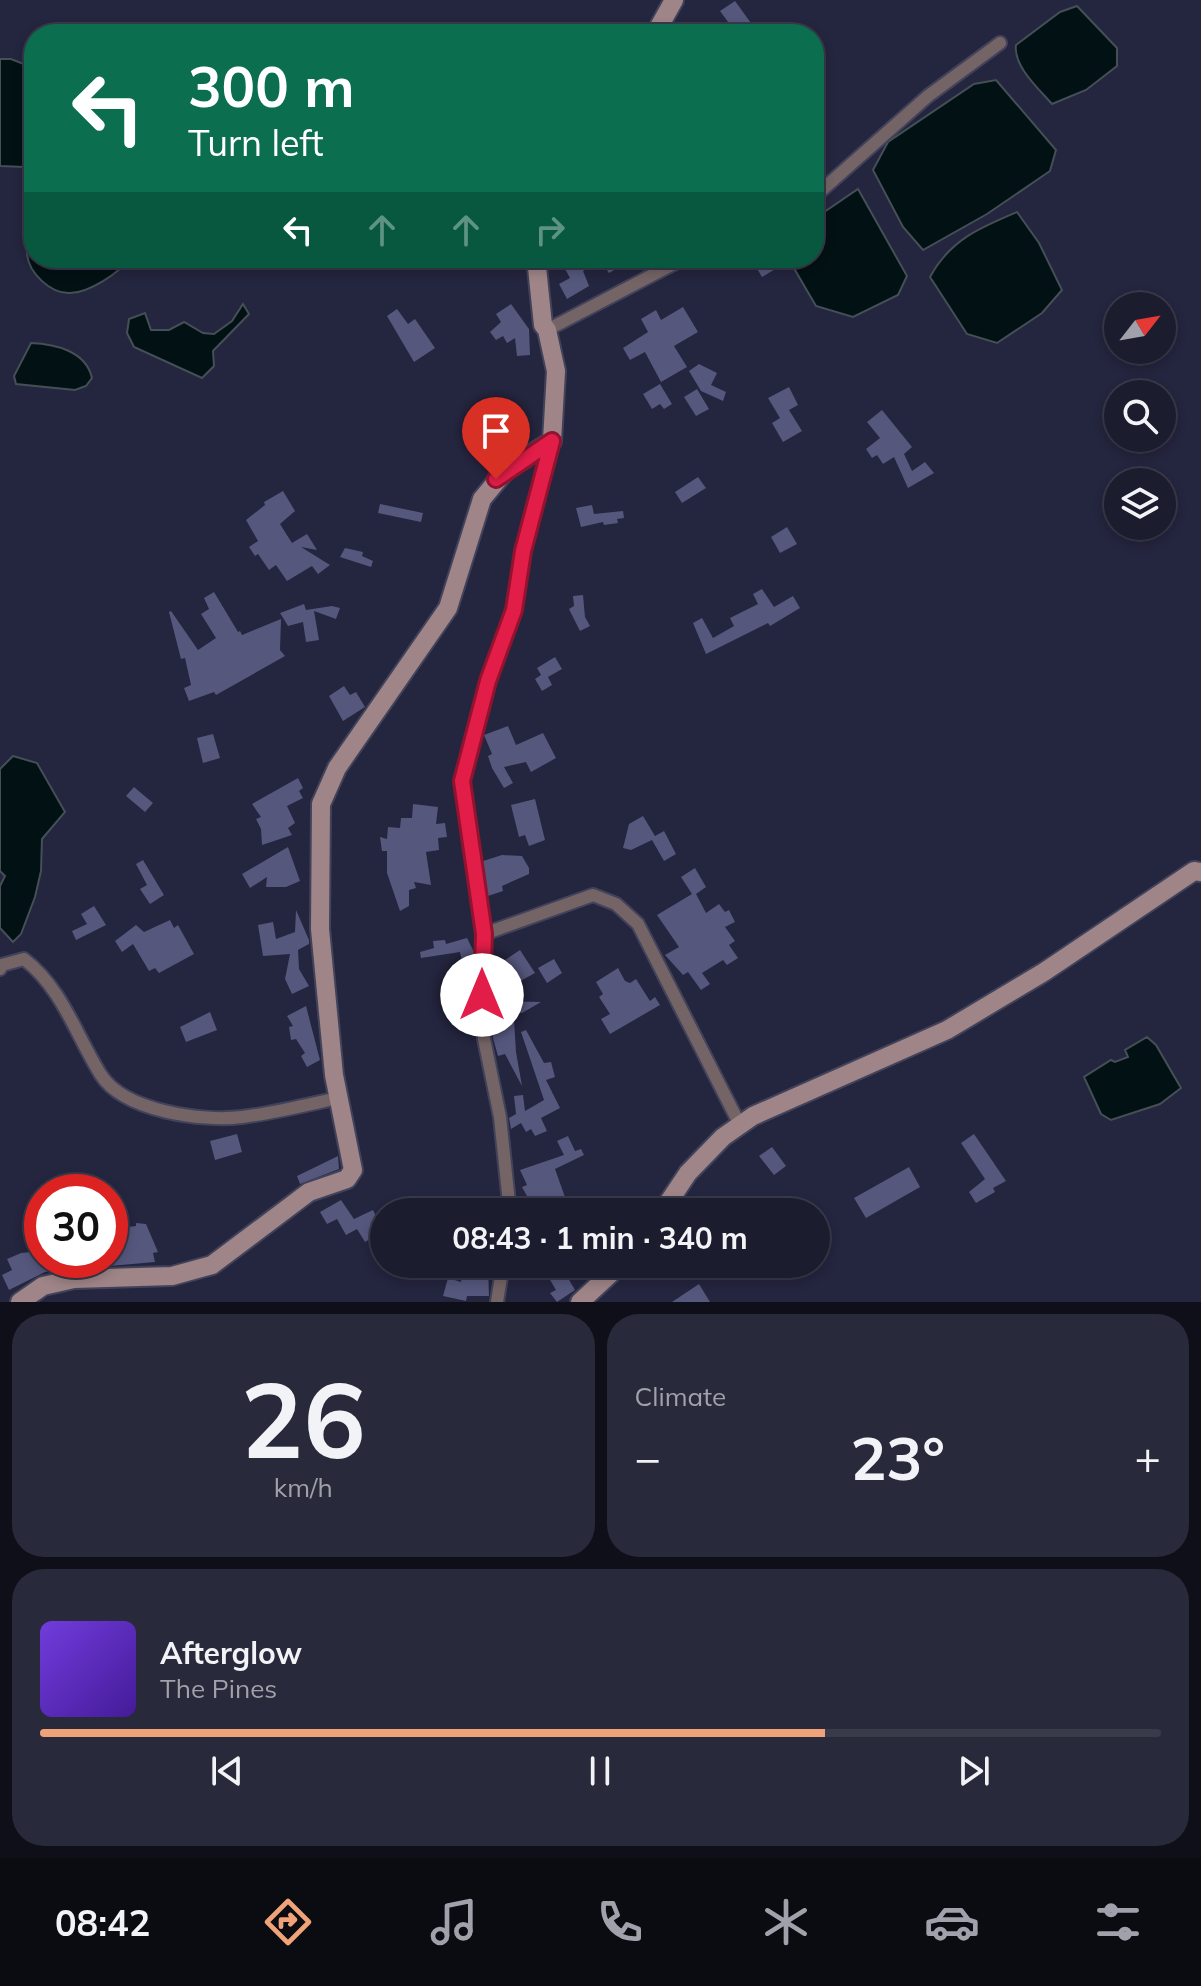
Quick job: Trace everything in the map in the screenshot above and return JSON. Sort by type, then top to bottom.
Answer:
[{"type":"main road","points":[[661,24],[674,0]]},
{"type":"main road","points":[[20,1302],[43,1286],[74,1279],[172,1276],[212,1265],[309,1192],[347,1179],[353,1170],[338,1098],[320,929],[321,804],[337,768],[448,608],[482,499],[506,470],[552,441],[556,371],[547,330],[543,325],[535,268]]},
{"type":"main road","points":[[671,1198],[688,1173],[723,1137],[753,1116],[947,1030],[1044,972],[1194,871],[1201,872]]},
{"type":"main road","points":[[580,1302],[606,1278]]},
{"type":"street","points":[[824,188],[928,96],[1000,43]]},
{"type":"street","points":[[547,330],[666,268]]},
{"type":"street","points":[[509,1198],[500,1117],[484,1039],[481,972],[484,934],[462,781],[488,681],[514,610],[523,551],[552,441]]},
{"type":"street","points":[[484,934],[593,895],[616,904],[638,924],[740,1125]]},
{"type":"street","points":[[0,969],[2,965],[24,959],[41,972],[55,991],[103,1078],[136,1103],[181,1115],[240,1117],[338,1098]]},
{"type":"street","points":[[497,1302],[501,1278]]},
{"type":"shaded area","points":[[1077,6],[1117,48],[1117,66],[1086,90],[1052,104],[1023,69],[1016,45],[1060,12]]},
{"type":"shaded area","points":[[0,59],[11,59],[24,64],[24,167],[0,166]]},
{"type":"shaded area","points":[[996,80],[1056,150],[1050,171],[987,214],[923,250],[903,227],[873,170],[888,142],[974,84]]},
{"type":"shaded area","points":[[858,189],[907,276],[898,295],[853,317],[816,306],[794,268],[824,268],[824,212]]},
{"type":"shaded area","points":[[1017,212],[1039,243],[1062,290],[1042,313],[997,343],[967,334],[930,277],[956,244]]},
{"type":"shaded area","points":[[31,268],[120,268],[94,286],[70,293],[55,290]]},
{"type":"shaded area","points":[[243,304],[249,314],[213,351],[214,366],[202,378],[134,347],[127,333],[129,319],[145,313],[151,330],[169,330],[184,322],[203,333],[214,334],[232,321]]},
{"type":"shaded area","points":[[31,343],[59,347],[76,355],[89,369],[92,378],[86,386],[75,390],[16,384],[14,376]]},
{"type":"shaded area","points":[[13,756],[37,763],[65,812],[42,839],[41,871],[35,897],[21,934],[13,942],[0,928],[0,886],[5,876],[0,871],[0,769]]},
{"type":"shaded area","points":[[1147,1037],[1156,1045],[1181,1088],[1160,1104],[1111,1120],[1101,1114],[1084,1077],[1111,1060],[1115,1062],[1128,1057],[1125,1050]]},
{"type":"building","points":[[735,1],[752,24],[730,24],[720,11]]},
{"type":"building","points":[[565,268],[588,268],[583,271],[589,286],[567,299],[559,284],[570,278]]},
{"type":"building","points":[[757,268],[777,268],[762,277]]},
{"type":"building","points":[[511,304],[529,329],[530,355],[517,356],[515,338],[507,343],[503,336],[496,340],[490,332],[501,322],[496,314]]},
{"type":"building","points":[[683,307],[698,332],[674,346],[687,367],[661,382],[645,352],[630,360],[623,348],[648,332],[641,319],[656,310],[661,320]]},
{"type":"building","points":[[397,309],[408,324],[415,319],[435,348],[414,362],[387,316]]},
{"type":"building","points":[[699,364],[717,373],[711,385],[726,392],[723,401],[701,391],[689,371]]},
{"type":"building","points":[[660,384],[672,404],[664,409],[660,404],[652,409],[643,394]]},
{"type":"building","points":[[789,387],[798,405],[789,410],[802,431],[783,442],[772,423],[780,418],[768,398]]},
{"type":"building","points":[[697,389],[709,409],[696,416],[684,397]]},
{"type":"building","points":[[882,410],[912,447],[904,454],[912,471],[925,462],[934,473],[908,488],[894,457],[883,464],[877,455],[872,458],[866,449],[880,438],[867,422]]},
{"type":"building","points":[[698,477],[706,488],[682,503],[675,492]]},
{"type":"building","points":[[283,491],[295,511],[280,524],[292,543],[307,534],[317,550],[301,547],[330,565],[318,574],[312,566],[287,581],[276,565],[269,570],[258,554],[255,556],[249,547],[258,541],[246,520],[265,505],[264,502]]},
{"type":"building","points":[[380,504],[423,513],[421,522],[378,513]]},
{"type":"building","points":[[592,505],[594,514],[623,511],[624,518],[617,519],[618,523],[604,525],[603,522],[581,527],[576,508]]},
{"type":"building","points":[[787,527],[797,544],[780,553],[771,537]]},
{"type":"building","points":[[345,548],[363,552],[362,556],[373,561],[371,567],[340,557]]},
{"type":"building","points":[[762,589],[774,607],[793,596],[800,608],[770,626],[768,623],[706,654],[693,623],[702,618],[713,638],[734,626],[730,618],[758,604],[753,594]]},
{"type":"building","points":[[214,592],[242,635],[281,619],[280,650],[285,656],[216,695],[214,692],[189,701],[184,688],[191,685],[185,658],[181,659],[169,612],[198,650],[216,638],[201,614],[209,609],[204,598]]},
{"type":"building","points":[[583,595],[585,617],[590,626],[580,631],[569,609],[574,606],[573,596]]},
{"type":"building","points":[[304,604],[306,610],[332,606],[340,608],[336,619],[314,611],[319,640],[306,642],[303,622],[288,626],[280,613]]},
{"type":"building","points":[[555,657],[562,669],[548,677],[552,685],[542,691],[535,679],[541,675],[537,668]]},
{"type":"building","points":[[344,686],[350,695],[356,692],[365,707],[343,721],[329,696]]},
{"type":"building","points":[[508,726],[516,745],[543,733],[556,758],[531,772],[526,762],[504,767],[513,783],[504,788],[492,768],[488,756],[492,754],[484,735]]},
{"type":"building","points":[[213,734],[220,758],[203,763],[197,738]]},
{"type":"building","points":[[298,778],[303,788],[299,791],[303,798],[287,806],[295,823],[288,828],[292,835],[262,845],[261,829],[256,819],[261,817],[252,804]]},
{"type":"building","points":[[134,787],[153,803],[145,812],[126,796]]},
{"type":"building","points":[[535,799],[545,840],[529,846],[525,835],[519,837],[511,805]]},
{"type":"building","points":[[413,804],[438,807],[436,824],[445,823],[447,837],[438,838],[439,850],[426,852],[431,885],[414,882],[416,888],[409,890],[409,906],[400,911],[387,873],[387,851],[382,851],[380,837],[387,839],[388,827],[400,828],[401,818],[412,818]]},
{"type":"building","points":[[643,816],[655,836],[664,831],[676,854],[664,861],[652,840],[631,850],[623,848],[629,824]]},
{"type":"building","points":[[288,847],[300,881],[286,887],[266,887],[267,877],[250,888],[242,874]]},
{"type":"building","points":[[502,855],[522,856],[529,874],[502,886],[503,891],[488,896],[483,861]]},
{"type":"building","points":[[143,860],[164,895],[150,904],[140,889],[147,885],[136,864]]},
{"type":"building","points":[[695,868],[706,887],[696,894],[706,913],[719,904],[725,912],[729,910],[735,922],[725,927],[735,941],[729,945],[738,958],[727,965],[723,960],[702,973],[710,984],[701,990],[688,972],[683,975],[665,955],[679,947],[657,915],[692,894],[681,877]]},
{"type":"building","points":[[94,906],[106,925],[76,940],[72,931],[87,924],[81,914]]},
{"type":"building","points":[[296,910],[309,940],[309,944],[298,950],[299,969],[309,986],[292,994],[285,979],[290,954],[263,956],[258,925],[273,922],[276,939],[295,932]]},
{"type":"building","points":[[170,920],[174,928],[178,925],[194,954],[159,973],[155,968],[149,971],[133,944],[122,952],[115,941],[136,925],[144,932]]},
{"type":"building","points":[[467,938],[474,952],[473,963],[463,966],[460,952],[421,958],[420,952],[434,948],[433,941],[445,940],[446,944]]},
{"type":"building","points":[[520,950],[535,973],[493,996],[492,972],[507,966],[505,960]]},
{"type":"building","points":[[554,959],[562,973],[547,983],[538,968]]},
{"type":"building","points":[[618,968],[625,981],[630,983],[636,979],[650,1001],[655,997],[660,1005],[610,1034],[601,1019],[610,1014],[599,997],[603,994],[596,982]]},
{"type":"building","points":[[495,1001],[541,1002],[522,1013],[511,1013],[522,1086],[505,1054],[498,1056],[493,1038],[492,1008],[497,1005]]},
{"type":"building","points":[[306,1006],[320,1060],[307,1067],[301,1056],[305,1053],[296,1039],[291,1040],[289,1027],[293,1026],[287,1016]]},
{"type":"building","points":[[210,1012],[217,1030],[186,1042],[180,1027]]},
{"type":"building","points":[[526,1030],[544,1063],[551,1062],[555,1077],[546,1080],[560,1108],[541,1118],[547,1131],[535,1136],[531,1129],[526,1132],[521,1123],[511,1129],[509,1118],[516,1114],[514,1096],[523,1095],[525,1111],[544,1100],[521,1032]]},
{"type":"building","points":[[237,1134],[242,1152],[215,1160],[210,1141]]},
{"type":"building","points":[[974,1134],[1006,1181],[976,1203],[969,1192],[985,1179],[961,1143]]},
{"type":"building","points":[[568,1136],[575,1151],[581,1149],[584,1155],[555,1169],[565,1197],[528,1198],[522,1187],[527,1185],[520,1170],[564,1155],[557,1141]]},
{"type":"building","points":[[772,1147],[786,1166],[774,1175],[759,1156]]},
{"type":"building","points":[[338,1156],[339,1169],[300,1184],[297,1176]]},
{"type":"building","points":[[909,1167],[920,1187],[866,1218],[854,1198]]},
{"type":"building","points":[[341,1200],[354,1219],[370,1211],[370,1239],[365,1242],[357,1229],[346,1235],[337,1219],[327,1224],[320,1212]]},
{"type":"building","points":[[136,1223],[146,1224],[158,1252],[153,1253],[155,1262],[128,1264],[128,1227],[136,1226]]},
{"type":"building","points":[[24,1253],[24,1278],[33,1278],[9,1290],[2,1275],[12,1270],[7,1259]]},
{"type":"building","points":[[448,1278],[461,1282],[461,1278],[488,1278],[489,1296],[467,1296],[466,1301],[443,1296]]},
{"type":"building","points":[[549,1278],[568,1278],[575,1290],[557,1302],[550,1293],[556,1290]]},
{"type":"building","points":[[699,1284],[710,1302],[672,1302]]},
{"type":"route","points":[[482,995],[484,934],[462,781],[488,681],[514,610],[523,551],[552,441],[496,479]]}]
